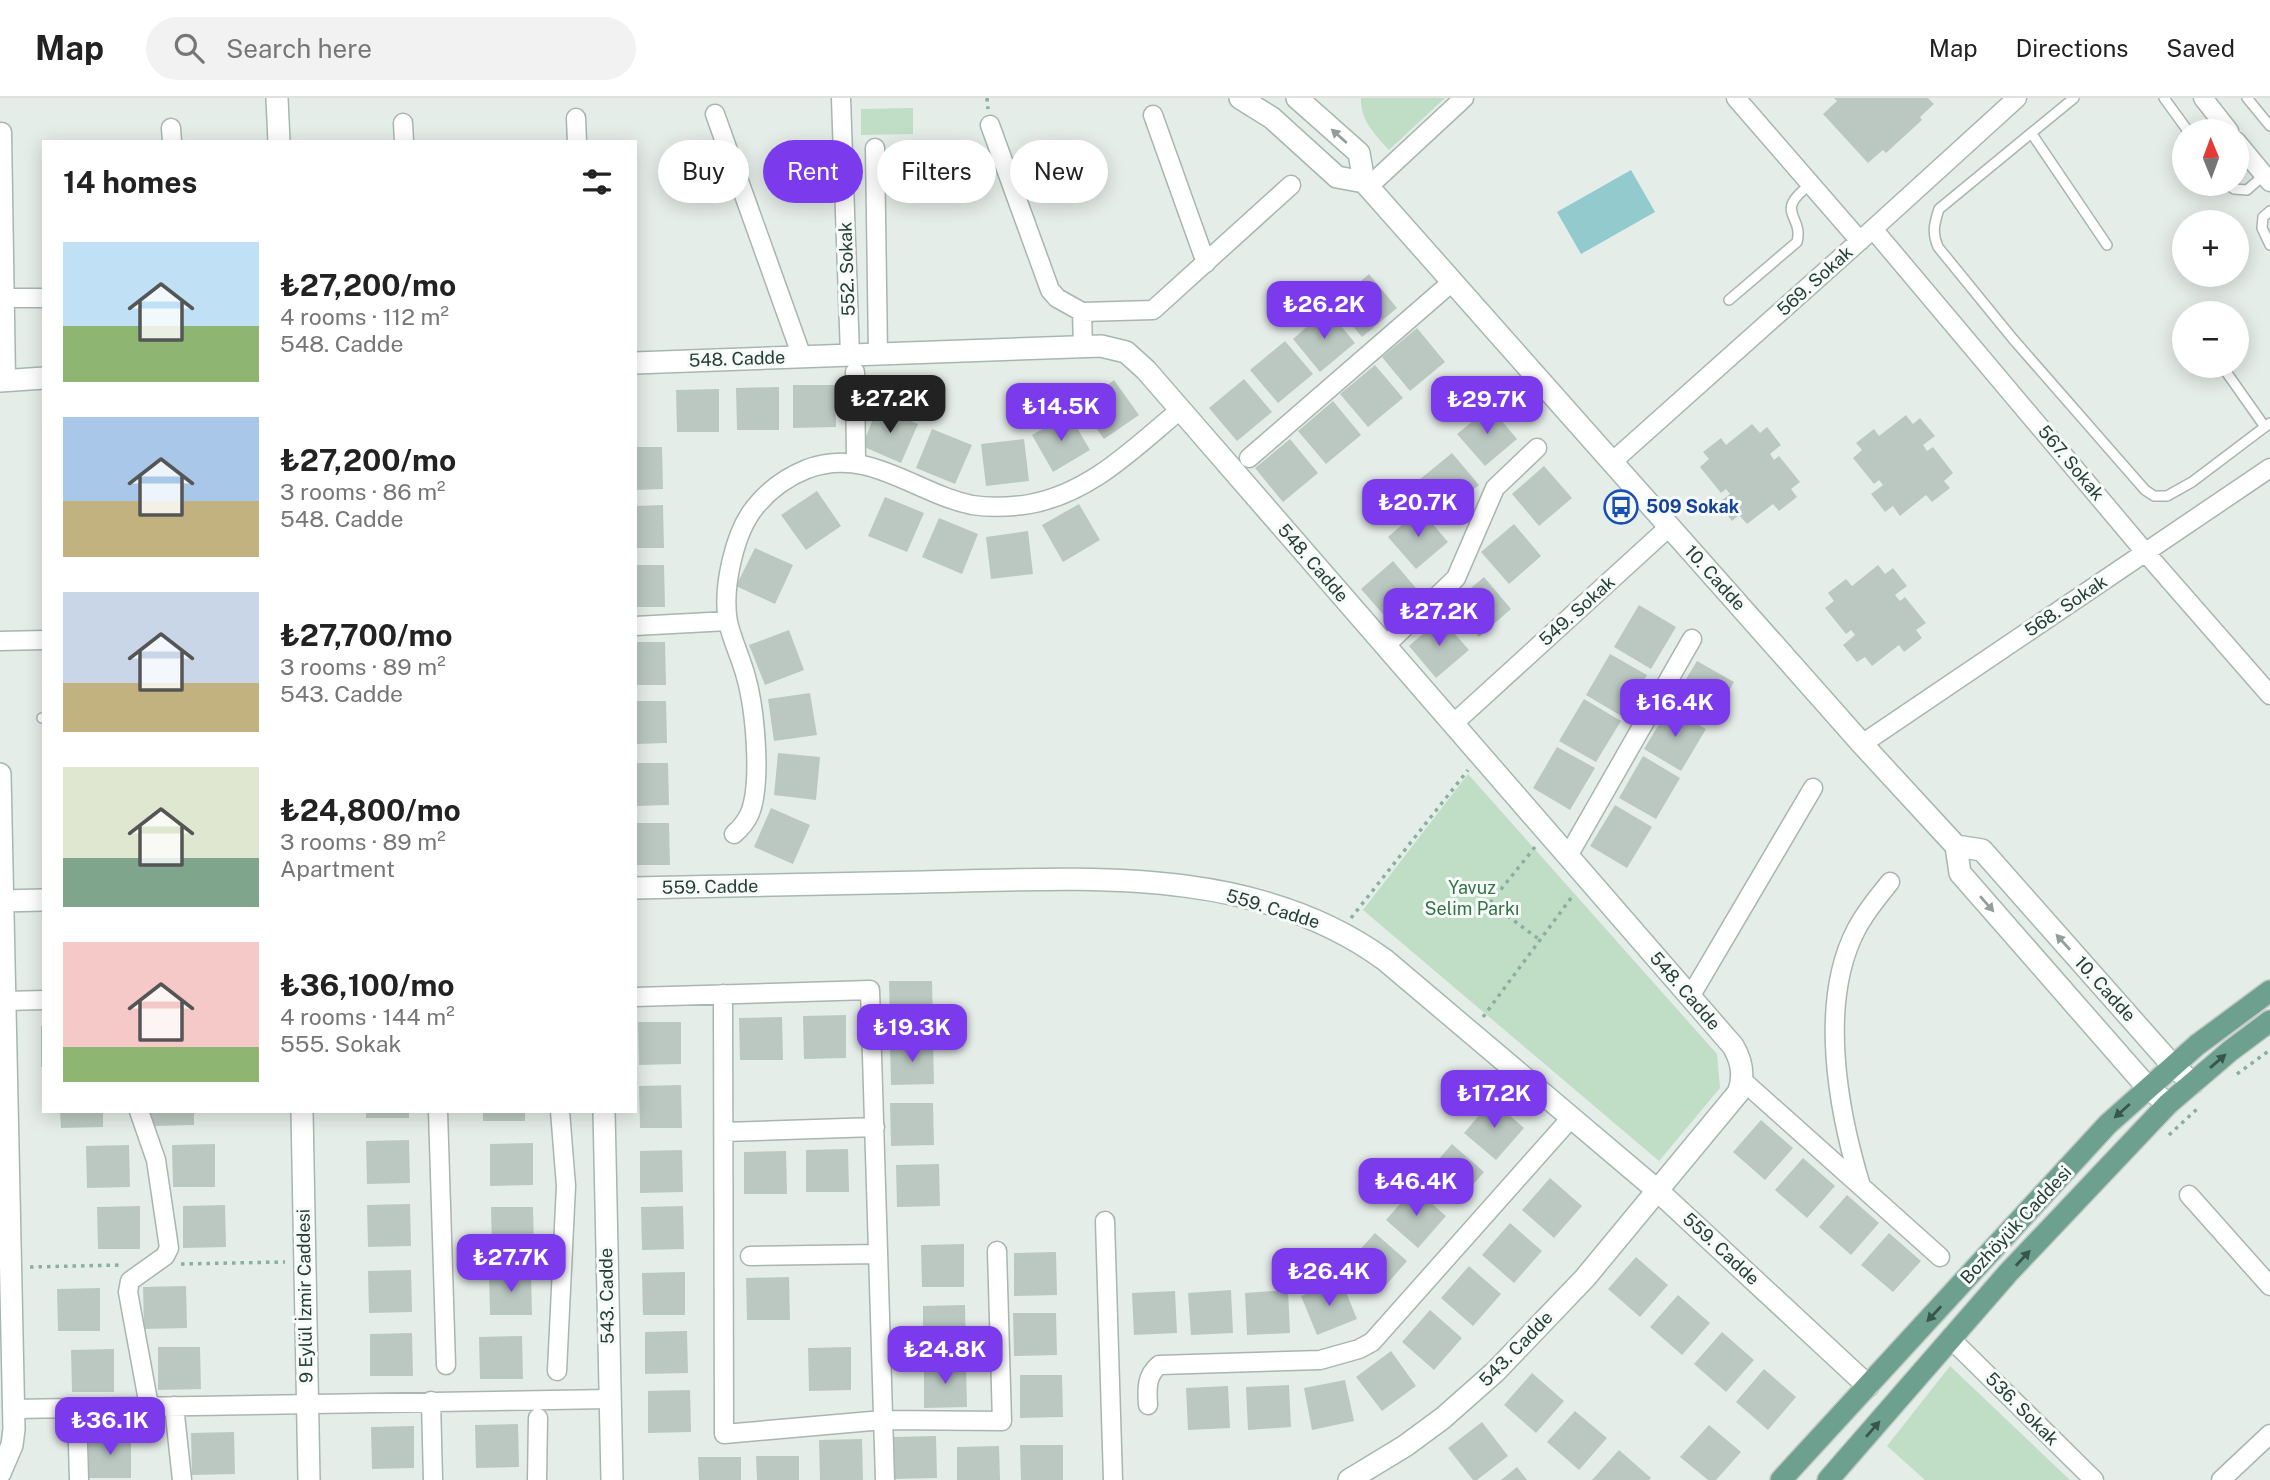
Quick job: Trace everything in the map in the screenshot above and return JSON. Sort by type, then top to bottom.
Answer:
[{"type":"main road","name":"Bozhöyük Caddesi","points":[[1781,1480],[2108,1124],[2197,1045],[2270,991]]},
{"type":"main road","name":"Bozhöyük Caddesi","points":[[1828,1480],[2008,1273],[2168,1104],[2270,1021]]},
{"type":"street","points":[[277,98],[279,140]]},
{"type":"street","name":"552. Sokak","points":[[841,98],[856,462]]},
{"type":"street","points":[[1241,98],[1272,118],[1337,177],[1366,185],[1464,98]]},
{"type":"street","points":[[1272,118],[1296,98]]},
{"type":"street","name":"10. Cadde","points":[[1296,98],[1359,153],[1366,185],[1862,744],[1956,846],[1960,873],[2148,1088],[2168,1104]]},
{"type":"street","name":"567. Sokak","points":[[1736,98],[1811,184],[1867,235],[2270,695]]},
{"type":"street","name":"569. Sokak","points":[[1612,462],[2017,98]]},
{"type":"street","points":[[2203,98],[2220,119]]},
{"type":"street","points":[[715,114],[802,357]]},
{"type":"street","points":[[1153,115],[1206,263]]},
{"type":"street","points":[[576,118],[577,140]]},
{"type":"street","points":[[990,125],[1052,294],[1082,313],[1153,310],[1291,185]]},
{"type":"street","points":[[2,132],[5,298],[3,380],[42,379]]},
{"type":"street","points":[[875,148],[878,354]]},
{"type":"street","points":[[2249,157],[2267,179]]},
{"type":"street","points":[[1249,458],[1452,282]]},
{"type":"street","points":[[5,298],[42,298]]},
{"type":"street","points":[[1082,313],[1083,347]]},
{"type":"street","name":"548. Cadde","points":[[637,363],[802,357],[852,363],[878,354],[1083,347],[1110,347],[1126,352],[1146,370],[1733,1046],[1742,1066],[1742,1080]]},
{"type":"street","points":[[734,834],[751,811],[755,760],[751,703],[747,679],[728,621],[728,592],[735,550],[746,519],[772,489],[795,474],[831,463],[856,462],[970,504],[989,507],[1033,503],[1080,487],[1105,472],[1180,410]]},
{"type":"street","points":[[1385,646],[1456,578],[1494,488],[1537,448]]},
{"type":"street","name":"568. Sokak","points":[[1862,744],[2270,468]]},
{"type":"street","name":"549. Sokak","points":[[1453,724],[1669,527]]},
{"type":"street","points":[[637,626],[728,621]]},
{"type":"street","points":[[1568,856],[1692,639]]},
{"type":"street","points":[[0,641],[42,640]]},
{"type":"street","points":[[0,774],[14,1409],[12,1445],[0,1473]]},
{"type":"street","points":[[1690,997],[1814,788]]},
{"type":"street","name":"10. Cadde","points":[[1956,846],[1982,850],[2173,1066],[2193,1083]]},
{"type":"street","name":"559. Cadde","points":[[637,888],[1070,879],[1130,881],[1234,895],[1298,913],[1340,932],[1385,960],[1658,1191],[1868,1386]]},
{"type":"street","points":[[1861,1186],[1842,1119],[1837,1072],[1836,1012],[1849,945],[1867,911],[1890,882]]},
{"type":"street","points":[[1,900],[42,900]]},
{"type":"street","points":[[637,997],[870,990],[885,1480]]},
{"type":"street","points":[[723,994],[724,1434],[883,1420],[1002,1421],[997,1251]]},
{"type":"street","points":[[5,1001],[42,1000]]},
{"type":"street","points":[[1658,1191],[1733,1101],[1742,1080],[1940,1257]]},
{"type":"street","points":[[140,1113],[156,1160],[169,1248],[165,1256],[130,1281],[128,1292],[149,1406]]},
{"type":"street","name":"9 Eylül İzmir Caddesi","points":[[302,1113],[309,1480]]},
{"type":"street","points":[[439,1113],[446,1365]]},
{"type":"street","points":[[557,1371],[566,1186],[560,1113]]},
{"type":"street","name":"543. Cadde","points":[[604,1113],[612,1480]]},
{"type":"street","points":[[1148,1405],[1150,1372],[1159,1365],[1320,1360],[1351,1352],[1372,1342],[1571,1118]]},
{"type":"street","points":[[724,1132],[875,1127]]},
{"type":"street","name":"543. Cadde","points":[[1349,1480],[1405,1446],[1469,1397],[1585,1278],[1658,1191]]},
{"type":"street","points":[[2189,1195],[2270,1286]]},
{"type":"street","points":[[1105,1221],[1113,1480]]},
{"type":"street","points":[[750,1256],[878,1254]]},
{"type":"street","name":"536. Sokak","points":[[1951,1339],[2094,1480]]},
{"type":"street","points":[[14,1409],[609,1399]]},
{"type":"street","points":[[431,1401],[433,1480]]},
{"type":"street","points":[[174,1406],[182,1480]]},
{"type":"street","points":[[76,1408],[79,1480]]},
{"type":"street","points":[[537,1480],[538,1418]]},
{"type":"street","points":[[2221,1480],[2270,1434]]},
{"type":"lane","points":[[2074,98],[1939,209],[1933,235],[1938,247],[2145,491],[2154,496],[2167,496],[2192,482],[2267,425],[2231,378]]},
{"type":"lane","points":[[2164,98],[2179,119]]},
{"type":"lane","points":[[2247,98],[2270,126]]},
{"type":"lane","points":[[2032,134],[2107,244]]},
{"type":"lane","points":[[2249,189],[2267,179]]},
{"type":"lane","points":[[1729,300],[1797,242],[1799,233],[1791,215],[1792,206],[1796,195],[1811,184]]},
{"type":"lane","points":[[2270,211],[2263,217],[2262,228],[2270,245]]},
{"type":"path","points":[[1340,932],[1480,755]]},
{"type":"path","points":[[1540,940],[1490,903],[1546,832]]},
{"type":"path","points":[[1471,1033],[1586,877]]},
{"type":"green space","points":[[1361,98],[1445,98],[1389,150],[1366,120]]},
{"type":"green space","points":[[913,108],[913,134],[861,135],[861,109]]},
{"type":"green space","name":"Yavuz Selim Parkı","points":[[1468,774],[1717,1054],[1720,1088],[1659,1161],[1363,910]]},
{"type":"green space","points":[[1950,1366],[2070,1480],[1925,1480],[1887,1446]]},
{"type":"water","points":[[1631,170],[1655,212],[1581,254],[1557,212]]},
{"type":"building","points":[[1834,98],[1928,98],[1934,104],[1920,117],[1922,120],[1886,153],[1883,150],[1868,163],[1823,114],[1837,101]]},
{"type":"building","points":[[1369,274],[1397,308],[1362,337],[1334,304]]},
{"type":"building","points":[[1327,309],[1355,343],[1320,372],[1293,339]]},
{"type":"building","points":[[1417,328],[1445,362],[1410,391],[1382,357]]},
{"type":"building","points":[[1285,341],[1313,374],[1278,403],[1250,370]]},
{"type":"building","points":[[1375,365],[1403,398],[1368,427],[1340,394]]},
{"type":"building","points":[[1244,379],[1272,412],[1237,441],[1209,408]]},
{"type":"building","points":[[1114,380],[1139,415],[1104,439],[1080,405]]},
{"type":"building","points":[[793,385],[835,385],[836,427],[793,428]]},
{"type":"building","points":[[779,387],[779,430],[737,430],[736,388]]},
{"type":"building","points":[[719,389],[719,432],[677,432],[676,390]]},
{"type":"building","points":[[1333,401],[1361,435],[1326,464],[1298,431]]},
{"type":"building","points":[[878,407],[918,424],[901,463],[862,446]]},
{"type":"building","points":[[1490,407],[1517,439],[1485,466],[1457,434]]},
{"type":"building","points":[[1069,414],[1090,450],[1053,472],[1032,435]]},
{"type":"building","points":[[1906,415],[1913,424],[1920,418],[1935,436],[1923,445],[1927,451],[1933,447],[1953,473],[1944,481],[1950,488],[1932,502],[1926,495],[1900,516],[1893,506],[1885,512],[1871,494],[1883,485],[1879,480],[1874,484],[1853,458],[1862,450],[1856,443],[1874,429],[1879,436]]},
{"type":"building","points":[[1752,424],[1760,433],[1767,427],[1781,445],[1770,454],[1774,460],[1779,456],[1800,482],[1791,489],[1797,497],[1779,511],[1773,504],[1747,524],[1739,515],[1732,521],[1718,503],[1730,494],[1726,489],[1721,493],[1700,467],[1709,459],[1703,452],[1721,438],[1726,445]]},
{"type":"building","points":[[932,429],[972,445],[955,484],[916,468]]},
{"type":"building","points":[[1024,439],[1029,481],[986,486],[981,444]]},
{"type":"building","points":[[1290,439],[1318,473],[1283,502],[1255,468]]},
{"type":"building","points":[[637,447],[662,447],[663,489],[637,490]]},
{"type":"building","points":[[1452,453],[1479,485],[1447,512],[1419,480]]},
{"type":"building","points":[[1544,466],[1572,498],[1539,526],[1512,494]]},
{"type":"building","points":[[817,491],[841,526],[806,550],[781,515]]},
{"type":"building","points":[[885,497],[924,513],[907,552],[868,536]]},
{"type":"building","points":[[1079,504],[1100,540],[1063,562],[1042,525]]},
{"type":"building","points":[[663,505],[664,548],[637,548],[637,506]]},
{"type":"building","points":[[1420,509],[1448,542],[1416,569],[1388,537]]},
{"type":"building","points":[[939,518],[978,534],[962,574],[922,557]]},
{"type":"building","points":[[1514,524],[1541,556],[1509,584],[1481,552]]},
{"type":"building","points":[[1028,531],[1033,574],[991,579],[986,537]]},
{"type":"building","points":[[755,548],[793,565],[775,604],[736,586]]},
{"type":"building","points":[[1393,561],[1421,594],[1389,621],[1361,589]]},
{"type":"building","points":[[637,565],[664,565],[665,607],[637,607]]},
{"type":"building","points":[[1878,565],[1885,574],[1893,568],[1907,586],[1895,595],[1900,601],[1905,597],[1926,623],[1916,630],[1922,638],[1904,652],[1899,645],[1872,666],[1865,657],[1857,662],[1843,645],[1855,635],[1851,630],[1846,634],[1825,608],[1834,601],[1828,593],[1846,579],[1852,586]]},
{"type":"building","points":[[1484,577],[1511,609],[1479,637],[1451,605]]},
{"type":"building","points":[[1639,605],[1676,627],[1651,669],[1614,647]]},
{"type":"building","points":[[1441,618],[1469,650],[1436,678],[1409,646]]},
{"type":"building","points":[[789,630],[804,670],[765,685],[749,645]]},
{"type":"building","points":[[637,642],[665,642],[666,685],[637,685]]},
{"type":"building","points":[[1610,654],[1647,675],[1623,717],[1586,695]]},
{"type":"building","points":[[1697,661],[1734,682],[1710,724],[1672,702]]},
{"type":"building","points":[[810,693],[817,735],[774,741],[768,699]]},
{"type":"building","points":[[1584,699],[1621,721],[1596,762],[1559,741]]},
{"type":"building","points":[[637,701],[666,701],[667,743],[637,744]]},
{"type":"building","points":[[1669,708],[1706,729],[1681,771],[1644,749]]},
{"type":"building","points":[[1557,747],[1595,768],[1570,810],[1533,788]]},
{"type":"building","points":[[778,753],[820,757],[816,800],[774,795]]},
{"type":"building","points":[[1643,756],[1680,778],[1656,819],[1619,798]]},
{"type":"building","points":[[637,763],[668,763],[669,805],[637,806]]},
{"type":"building","points":[[1615,805],[1652,827],[1627,868],[1590,846]]},
{"type":"building","points":[[771,808],[810,825],[793,864],[754,847]]},
{"type":"building","points":[[637,823],[669,823],[670,865],[637,865]]},
{"type":"building","points":[[889,981],[932,981],[933,1023],[890,1024]]},
{"type":"building","points":[[846,1015],[846,1058],[804,1059],[803,1016]]},
{"type":"building","points":[[782,1017],[783,1060],[740,1060],[739,1018]]},
{"type":"building","points":[[638,1022],[681,1022],[681,1064],[639,1065]]},
{"type":"building","points":[[41,1026],[42,1026],[42,1067]]},
{"type":"building","points":[[933,1042],[934,1084],[891,1085],[890,1043]]},
{"type":"building","points":[[681,1085],[682,1128],[640,1128],[639,1086]]},
{"type":"building","points":[[1492,1100],[1524,1128],[1496,1160],[1464,1133]]},
{"type":"building","points":[[890,1103],[933,1103],[934,1145],[891,1146]]},
{"type":"building","points":[[60,1113],[103,1113],[103,1127],[61,1128]]},
{"type":"building","points":[[151,1113],[194,1113],[194,1125],[151,1126]]},
{"type":"building","points":[[366,1113],[409,1113],[409,1118],[366,1118]]},
{"type":"building","points":[[483,1113],[525,1113],[525,1121],[483,1121]]},
{"type":"building","points":[[1761,1120],[1793,1148],[1765,1180],[1733,1152]]},
{"type":"building","points":[[409,1140],[410,1183],[367,1184],[366,1141]]},
{"type":"building","points":[[533,1143],[533,1185],[490,1186],[490,1144]]},
{"type":"building","points":[[215,1144],[215,1187],[173,1187],[172,1145]]},
{"type":"building","points":[[1452,1144],[1484,1172],[1456,1204],[1424,1176]]},
{"type":"building","points":[[129,1145],[130,1187],[87,1188],[86,1146]]},
{"type":"building","points":[[848,1149],[849,1192],[806,1192],[806,1150]]},
{"type":"building","points":[[682,1150],[683,1192],[640,1193],[640,1151]]},
{"type":"building","points":[[786,1151],[787,1194],[744,1194],[744,1152]]},
{"type":"building","points":[[1803,1158],[1835,1186],[1807,1218],[1775,1190]]},
{"type":"building","points":[[939,1164],[940,1206],[897,1207],[896,1165]]},
{"type":"building","points":[[1550,1178],[1582,1206],[1554,1238],[1522,1210]]},
{"type":"building","points":[[1414,1188],[1446,1216],[1418,1248],[1386,1220]]},
{"type":"building","points":[[1847,1195],[1879,1223],[1851,1255],[1819,1227]]},
{"type":"building","points":[[410,1204],[411,1246],[368,1247],[367,1205]]},
{"type":"building","points":[[225,1205],[226,1247],[183,1248],[183,1206]]},
{"type":"building","points":[[140,1206],[140,1249],[98,1249],[97,1207]]},
{"type":"building","points":[[683,1206],[684,1249],[642,1250],[641,1207]]},
{"type":"building","points":[[491,1207],[533,1207],[534,1249],[492,1250]]},
{"type":"building","points":[[1510,1223],[1542,1251],[1514,1283],[1482,1255]]},
{"type":"building","points":[[1375,1233],[1407,1261],[1379,1293],[1346,1265]]},
{"type":"building","points":[[1889,1233],[1921,1261],[1893,1292],[1861,1265]]},
{"type":"building","points":[[964,1244],[964,1287],[922,1287],[921,1245]]},
{"type":"building","points":[[1056,1252],[1057,1295],[1014,1296],[1014,1253]]},
{"type":"building","points":[[1636,1257],[1668,1285],[1640,1317],[1608,1289]]},
{"type":"building","points":[[1469,1266],[1501,1294],[1473,1326],[1441,1298]]},
{"type":"building","points":[[411,1270],[412,1312],[369,1313],[368,1271]]},
{"type":"building","points":[[531,1272],[532,1315],[490,1315],[489,1273]]},
{"type":"building","points":[[685,1272],[685,1315],[643,1315],[642,1273]]},
{"type":"building","points":[[789,1277],[790,1320],[747,1320],[746,1278]]},
{"type":"building","points":[[1341,1280],[1357,1319],[1317,1335],[1301,1296]]},
{"type":"building","points":[[186,1286],[187,1328],[144,1329],[143,1287]]},
{"type":"building","points":[[100,1288],[100,1331],[58,1331],[57,1289]]},
{"type":"building","points":[[1231,1290],[1233,1333],[1191,1335],[1188,1293]]},
{"type":"building","points":[[1288,1290],[1290,1333],[1247,1335],[1245,1293]]},
{"type":"building","points":[[1175,1291],[1177,1333],[1134,1335],[1132,1293]]},
{"type":"building","points":[[1678,1295],[1710,1323],[1682,1355],[1650,1327]]},
{"type":"building","points":[[965,1305],[966,1347],[923,1348],[923,1306]]},
{"type":"building","points":[[1430,1310],[1462,1338],[1434,1370],[1402,1342]]},
{"type":"building","points":[[1013,1313],[1056,1313],[1057,1355],[1014,1356]]},
{"type":"building","points":[[687,1331],[688,1373],[645,1374],[645,1332]]},
{"type":"building","points":[[1722,1332],[1754,1360],[1726,1392],[1694,1364]]},
{"type":"building","points":[[412,1333],[413,1376],[370,1376],[370,1334]]},
{"type":"building","points":[[522,1336],[523,1379],[480,1379],[479,1337]]},
{"type":"building","points":[[158,1347],[200,1347],[201,1389],[158,1390]]},
{"type":"building","points":[[851,1347],[851,1390],[809,1391],[808,1348]]},
{"type":"building","points":[[114,1349],[114,1392],[72,1392],[71,1350]]},
{"type":"building","points":[[1391,1351],[1416,1386],[1382,1411],[1356,1377]]},
{"type":"building","points":[[924,1365],[966,1365],[967,1407],[924,1408]]},
{"type":"building","points":[[1764,1369],[1796,1397],[1768,1430],[1736,1402]]},
{"type":"building","points":[[1532,1373],[1564,1401],[1536,1433],[1504,1405]]},
{"type":"building","points":[[1020,1375],[1062,1375],[1063,1417],[1020,1418]]},
{"type":"building","points":[[1345,1380],[1354,1421],[1312,1430],[1304,1388]]},
{"type":"building","points":[[1289,1385],[1291,1427],[1248,1430],[1246,1387]]},
{"type":"building","points":[[1228,1386],[1230,1428],[1188,1430],[1186,1388]]},
{"type":"building","points":[[690,1390],[691,1432],[648,1433],[648,1391]]},
{"type":"building","points":[[1575,1411],[1607,1438],[1579,1470],[1547,1442]]},
{"type":"building","points":[[1482,1422],[1508,1456],[1477,1480],[1473,1480],[1448,1448]]},
{"type":"building","points":[[518,1424],[519,1467],[476,1468],[475,1425]]},
{"type":"building","points":[[1709,1425],[1741,1452],[1716,1480],[1708,1480],[1680,1457]]},
{"type":"building","points":[[414,1426],[414,1468],[372,1469],[371,1427]]},
{"type":"building","points":[[234,1432],[235,1474],[192,1475],[191,1433]]},
{"type":"building","points":[[131,1435],[131,1478],[89,1478],[88,1436]]},
{"type":"building","points":[[936,1436],[937,1478],[894,1479],[894,1437]]},
{"type":"building","points":[[862,1439],[863,1480],[820,1480],[819,1440]]},
{"type":"building","points":[[1020,1445],[1063,1445],[1063,1480],[1021,1480]]},
{"type":"building","points":[[999,1446],[1000,1480],[957,1480],[957,1447]]},
{"type":"building","points":[[1619,1450],[1651,1478],[1592,1480]]},
{"type":"building","points":[[756,1456],[799,1456],[799,1480],[757,1480]]},
{"type":"building","points":[[698,1457],[741,1457],[741,1480],[699,1480]]},
{"type":"building","points":[[1517,1467],[1527,1480],[1501,1480]]},
{"type":"place","name":"509 Sokak","points":[[1621,507]]}]
